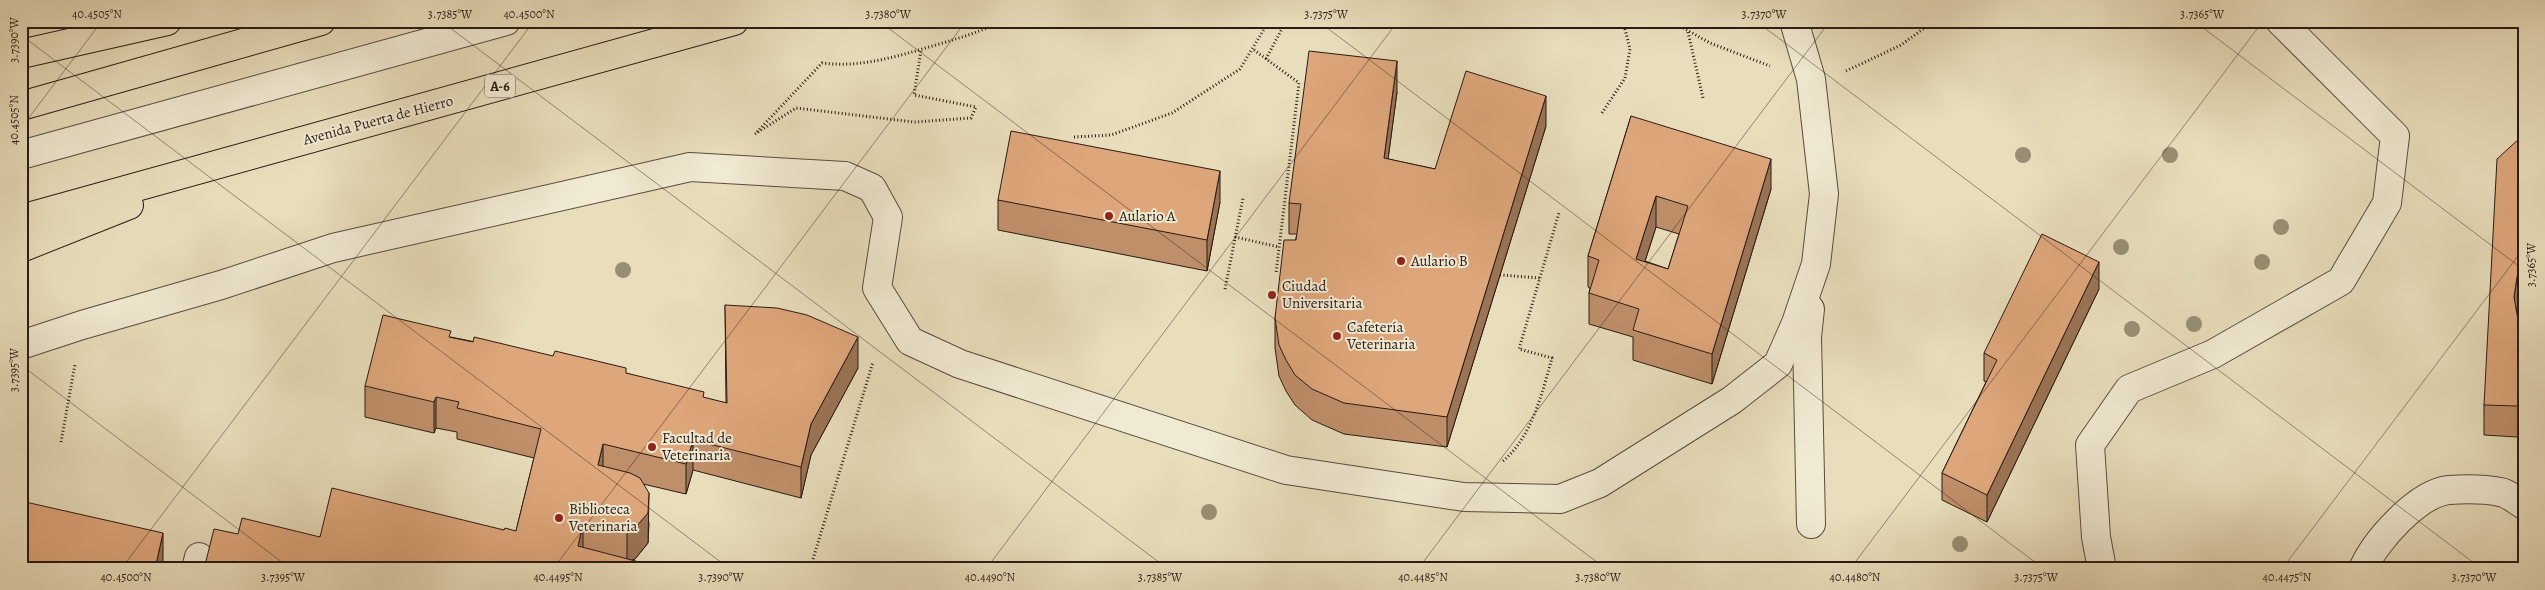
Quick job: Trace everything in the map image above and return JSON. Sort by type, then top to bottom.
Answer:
[{"type":"highway","points":[[21,54],[168,21]]},
{"type":"highway","points":[[21,106],[322,21]]},
{"type":"highway","name":"Avenida Puerta de Hierro","points":[[21,219],[734,21]]},
{"type":"highway","points":[[21,248],[266,151]]},
{"type":"street","points":[[21,155],[506,21]]},
{"type":"street","points":[[1794,21],[1811,79],[1824,194],[1807,337],[1811,524]]},
{"type":"street","points":[[2102,569],[2096,537],[2090,445],[2129,388],[2213,354],[2341,281],[2387,203],[2395,136],[2280,21]]},
{"type":"street","points":[[21,345],[348,244],[690,167],[845,176],[872,188],[888,216],[877,288],[910,341],[960,364],[1286,470],[1464,497],[1560,499],[1608,478],[1732,400],[1778,364],[1796,323],[1816,264]]},
{"type":"street","points":[[2363,569],[2367,560],[2394,524],[2418,503],[2448,490],[2502,492],[2524,505]]},
{"type":"path","points":[[920,50],[914,95],[976,107],[971,118],[914,122],[796,108],[753,136],[822,63],[842,66],[884,61],[985,30],[1002,21]]},
{"type":"path","points":[[1074,137],[1111,135],[1172,113],[1240,69],[1254,50],[1269,21]]},
{"type":"path","points":[[1266,58],[1286,21]]},
{"type":"path","points":[[1602,113],[1625,78],[1630,49],[1623,21]]},
{"type":"path","points":[[1671,21],[1710,43],[1776,68]]},
{"type":"path","points":[[1842,72],[1902,45],[1934,21]]},
{"type":"path","points":[[1688,31],[1703,98]]},
{"type":"path","points":[[1254,50],[1299,83],[1276,274]]},
{"type":"path","points":[[1225,289],[1243,198]]},
{"type":"path","points":[[1496,464],[1503,461],[1513,452],[1530,425],[1552,358],[1519,349],[1559,213]]},
{"type":"path","points":[[1234,237],[1279,247]]},
{"type":"path","points":[[1500,274],[1540,278]]},
{"type":"path","points":[[810,569],[873,362]]},
{"type":"path","points":[[60,442],[68,401]]},
{"type":"building","name":"Aulario B","points":[[1309,51],[1397,61],[1384,158],[1435,169],[1466,71],[1546,96],[1447,417],[1344,403],[1312,389],[1295,375],[1279,345],[1275,318],[1284,240],[1296,240],[1301,204],[1289,203]]},
{"type":"building","points":[[1631,116],[1771,159],[1712,354],[1633,330],[1639,309],[1589,293],[1599,260],[1588,256]],"holes":[[[1656,196],[1688,206],[1668,269],[1636,259]]]},
{"type":"building","points":[[1011,131],[1220,171],[1207,240],[998,200]]},
{"type":"building","points":[[2521,137],[2524,141],[2524,262],[2517,277],[2514,297],[2518,320],[2524,335],[2524,413],[2517,406],[2484,405],[2497,159]]},
{"type":"building","points":[[2042,234],[2099,262],[1987,495],[1942,473],[1997,360],[1984,353]]},
{"type":"building","name":"Facultad de Veterinaria","points":[[725,305],[777,308],[807,315],[858,337],[811,424],[801,467],[693,440],[686,464],[603,444],[598,465],[630,473],[640,478],[649,493],[648,513],[635,528],[627,532],[616,532],[583,524],[578,546],[666,569],[204,569],[214,529],[238,534],[242,518],[320,537],[332,488],[504,530],[505,528],[516,531],[541,429],[457,408],[459,402],[436,397],[434,402],[365,386],[383,315],[451,331],[449,337],[473,342],[474,337],[553,356],[555,351],[626,368],[626,373],[704,392],[703,397],[727,403]]},
{"type":"building","points":[[21,501],[163,533],[155,569],[21,569]]},
{"type":"place","name":"Aulario A","points":[[1109,216]]},
{"type":"place","name":"Aulario B","points":[[1401,261]]},
{"type":"place","name":"Ciudad Universitaria","points":[[1272,295]]},
{"type":"place","name":"Cafetería Veterinaria","points":[[1337,336]]},
{"type":"place","name":"Facultad de Veterinaria","points":[[652,447]]},
{"type":"place","name":"Biblioteca Veterinaria","points":[[559,518]]}]
